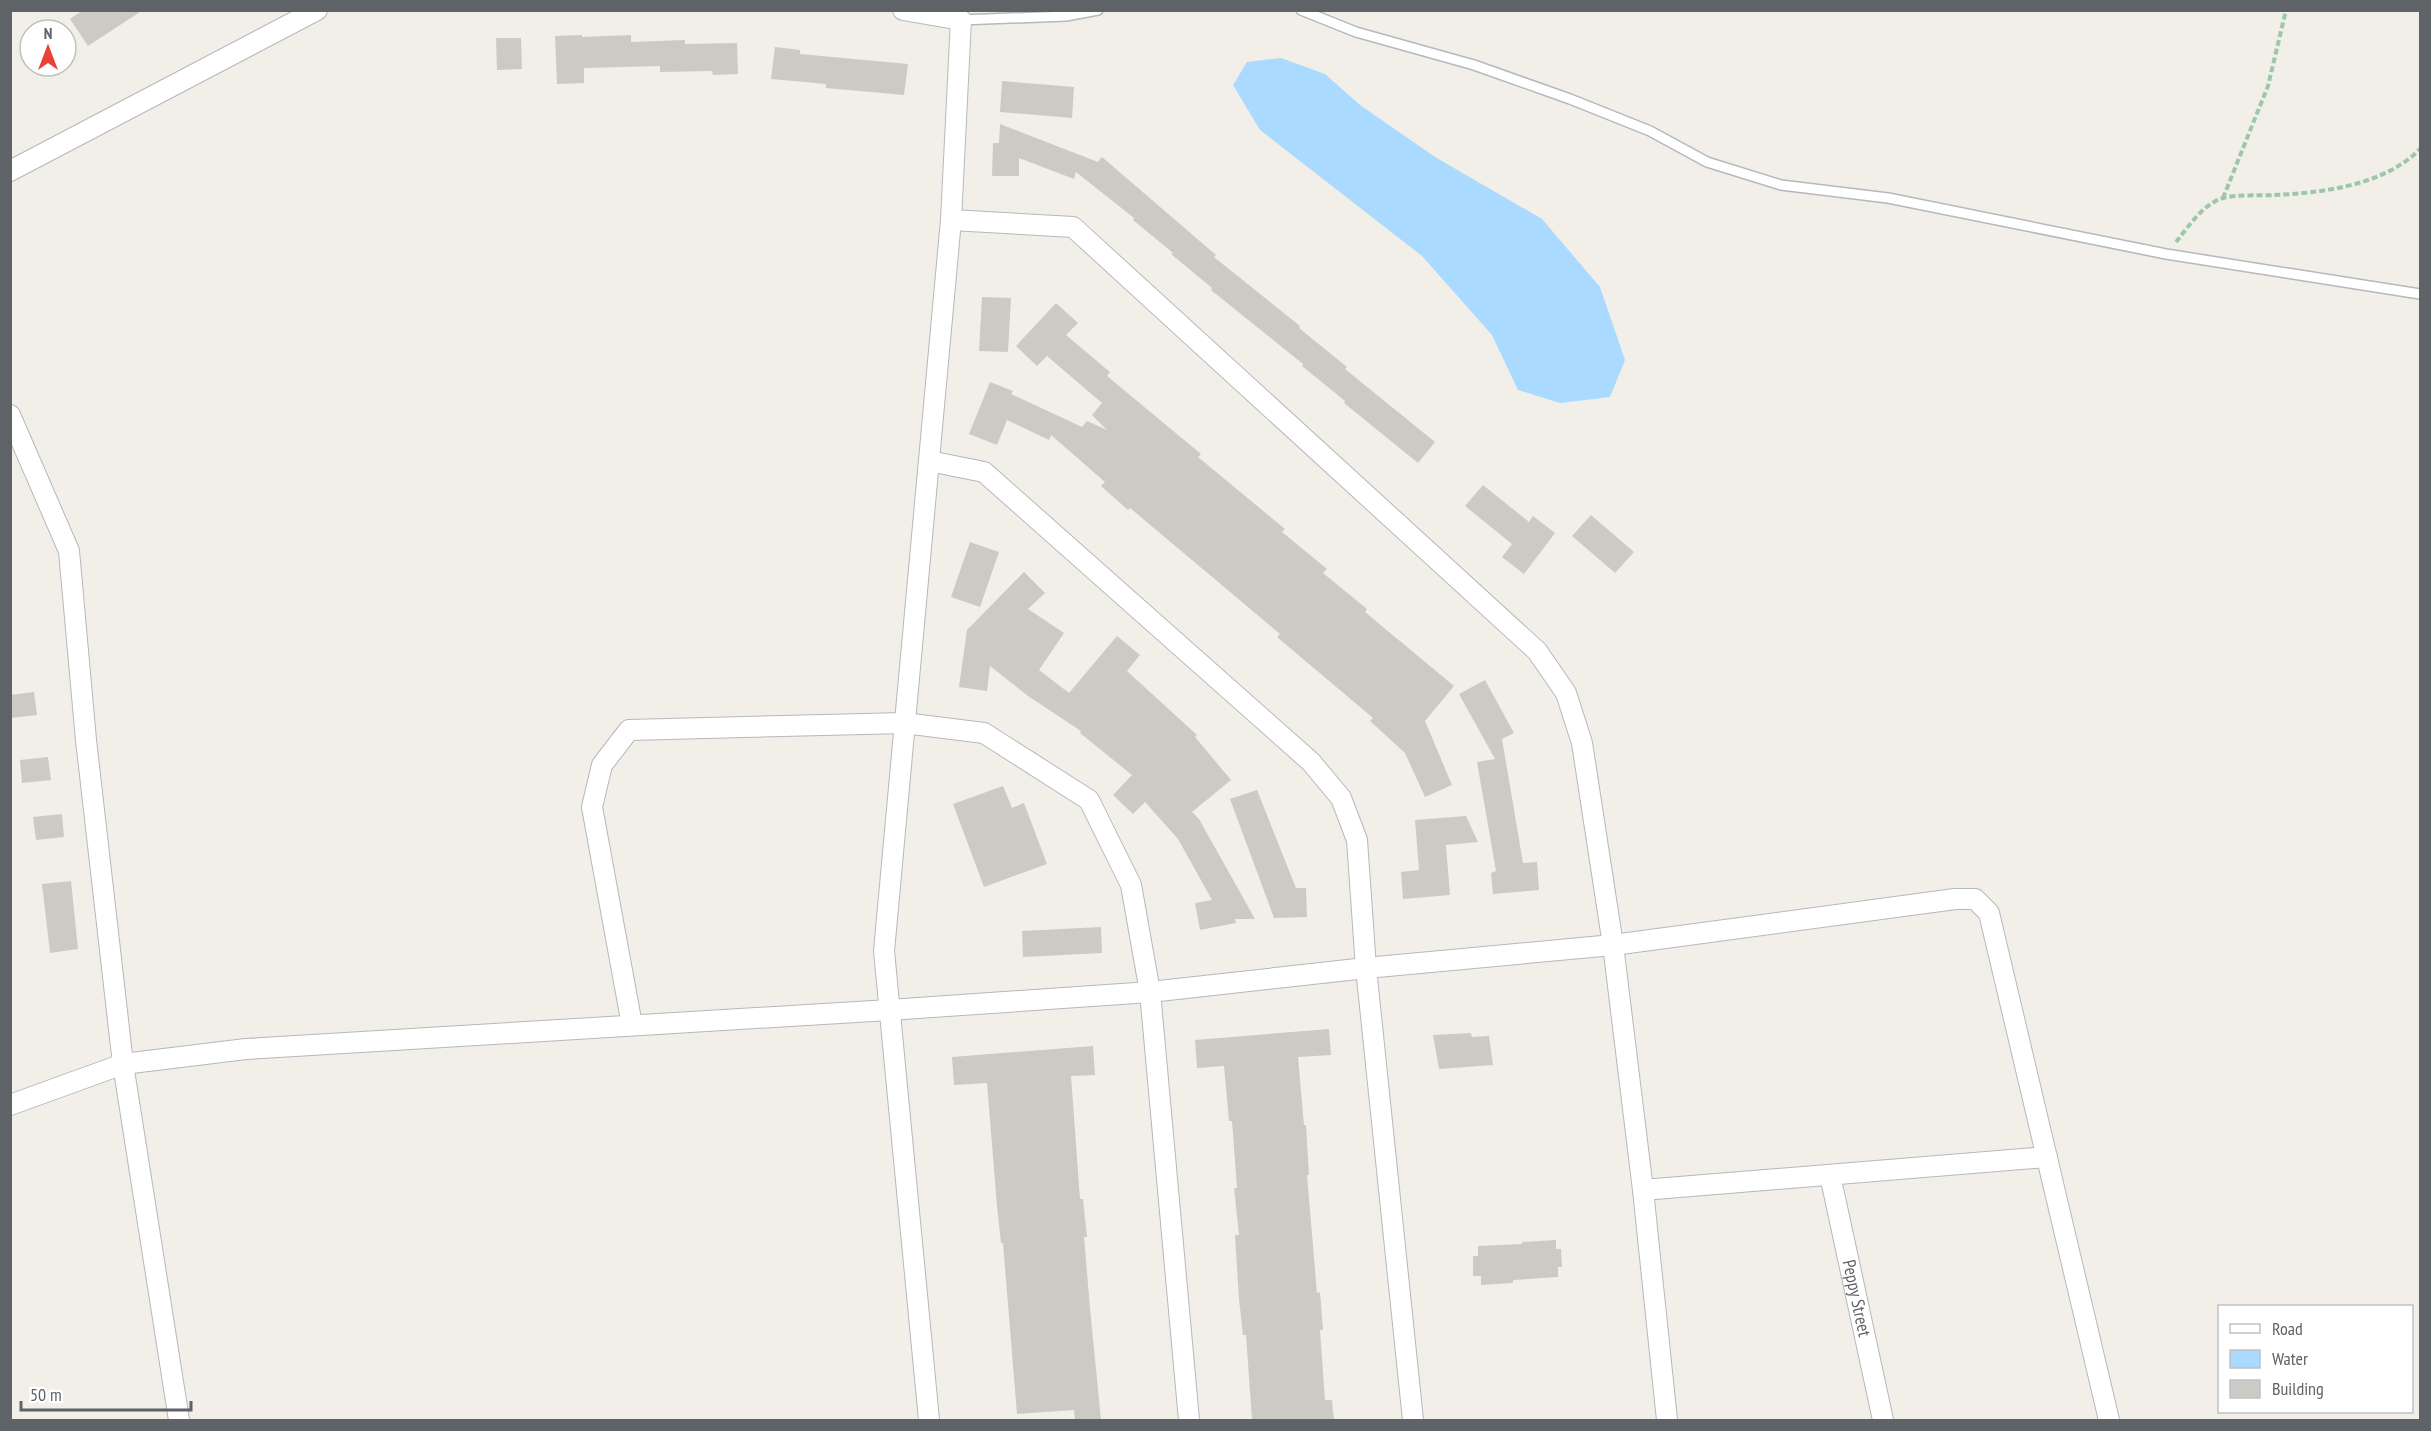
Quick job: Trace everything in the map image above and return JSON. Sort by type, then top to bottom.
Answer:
[{"type":"street","points":[[10,171],[317,10]]},
{"type":"street","points":[[903,10],[961,20],[951,220],[884,951],[929,1420]]},
{"type":"street","points":[[951,220],[1073,227],[1537,651],[1566,693],[1582,743],[1613,945],[1643,1190],[1667,1420]]},
{"type":"street","points":[[10,415],[69,551],[86,740],[123,1064],[179,1420]]},
{"type":"street","points":[[929,461],[984,472],[1311,762],[1341,798],[1357,840],[1366,968],[1413,1420]]},
{"type":"street","points":[[632,1025],[592,807],[602,765],[629,730],[904,723],[984,734],[1089,800],[1131,885],[1150,992],[1189,1420]]},
{"type":"street","points":[[10,1105],[123,1064],[246,1049],[1150,992],[1366,968],[1613,945],[1955,899],[1975,899],[1989,913],[2109,1420]]},
{"type":"street","points":[[1643,1190],[2047,1157]]},
{"type":"street","name":"Peppy Street","points":[[1830,1175],[1882,1420]]},
{"type":"lane","points":[[961,20],[1066,16],[1098,10]]},
{"type":"lane","points":[[1301,10],[1356,33],[1474,65],[1570,99],[1650,131],[1707,162],[1781,185],[1888,198],[2166,254],[2421,294]]},
{"type":"path","points":[[2223,198],[2268,86],[2286,10]]},
{"type":"path","points":[[2166,254],[2204,209],[2223,198],[2290,194],[2362,182],[2408,162],[2421,149]]},
{"type":"water","points":[[1281,58],[1325,74],[1360,105],[1435,157],[1542,219],[1600,287],[1625,360],[1610,397],[1560,403],[1518,390],[1492,335],[1422,256],[1260,130],[1233,85],[1247,62]]},
{"type":"building","points":[[83,10],[143,10],[88,46],[78,31],[78,18],[71,18]]},
{"type":"building","points":[[582,35],[582,37],[631,35],[631,42],[685,40],[685,44],[737,43],[738,74],[713,75],[712,71],[660,72],[660,66],[584,68],[584,83],[557,84],[555,36]]},
{"type":"building","points":[[496,38],[521,38],[522,69],[497,70]]},
{"type":"building","points":[[775,47],[800,50],[800,54],[908,64],[904,95],[826,88],[826,84],[771,79]]},
{"type":"building","points":[[1002,81],[1074,87],[1072,118],[1000,112]]},
{"type":"building","points":[[1000,124],[1098,162],[1102,157],[1216,255],[1214,257],[1300,326],[1299,328],[1347,367],[1345,369],[1435,442],[1418,463],[1344,403],[1345,401],[1302,366],[1303,364],[1211,290],[1212,288],[1171,254],[1173,253],[1133,220],[1134,218],[1076,172],[1074,179],[1019,158],[1019,176],[992,176],[993,143],[999,143]]},
{"type":"building","points":[[982,297],[1011,298],[1008,352],[979,351]]},
{"type":"building","points":[[1056,303],[1078,323],[1066,335],[1110,372],[1107,376],[1201,454],[1198,457],[1285,529],[1282,532],[1327,569],[1323,573],[1367,609],[1365,612],[1454,686],[1425,721],[1452,785],[1425,797],[1405,753],[1370,721],[1373,718],[1277,637],[1280,634],[1130,508],[1128,510],[1101,486],[1105,482],[1051,435],[1049,440],[1007,420],[997,445],[969,434],[990,382],[1013,391],[1011,394],[1082,427],[1087,421],[1107,430],[1092,415],[1102,403],[1047,356],[1037,366],[1016,346]]},
{"type":"building","points":[[1483,485],[1529,522],[1533,516],[1555,533],[1524,574],[1502,557],[1512,544],[1465,506]]},
{"type":"building","points":[[1591,515],[1634,552],[1615,573],[1572,536]]},
{"type":"building","points":[[970,542],[999,552],[980,607],[951,597]]},
{"type":"building","points":[[1024,572],[1045,593],[1028,609],[1064,633],[1039,670],[1069,693],[1117,636],[1140,655],[1127,671],[1197,735],[1195,737],[1231,780],[1192,812],[1199,819],[1255,919],[1235,919],[1236,923],[1200,930],[1195,903],[1212,900],[1178,839],[1145,802],[1133,814],[1113,795],[1132,775],[1080,733],[1081,731],[1028,696],[990,666],[987,691],[959,687],[967,630]]},
{"type":"building","points":[[1485,680],[1514,733],[1502,739],[1523,863],[1537,862],[1539,890],[1493,894],[1491,873],[1496,871],[1477,762],[1495,759],[1459,694]]},
{"type":"building","points":[[34,692],[37,715],[10,718],[10,695]]},
{"type":"building","points":[[48,757],[51,780],[22,783],[20,760]]},
{"type":"building","points":[[1003,786],[1012,808],[1024,803],[1047,864],[984,887],[953,804]]},
{"type":"building","points":[[1257,790],[1296,888],[1306,888],[1307,917],[1274,918],[1230,799]]},
{"type":"building","points":[[62,814],[64,837],[36,840],[33,817]]},
{"type":"building","points":[[1466,816],[1478,842],[1446,845],[1450,895],[1403,899],[1401,872],[1419,870],[1415,820]]},
{"type":"building","points":[[71,881],[78,949],[50,953],[42,884]]},
{"type":"building","points":[[1101,927],[1102,953],[1023,957],[1022,931]]},
{"type":"building","points":[[1329,1029],[1331,1055],[1298,1057],[1304,1125],[1306,1125],[1309,1175],[1307,1175],[1317,1293],[1320,1292],[1323,1330],[1320,1330],[1325,1400],[1332,1400],[1334,1420],[1252,1420],[1246,1335],[1243,1335],[1239,1299],[1235,1235],[1239,1235],[1234,1188],[1237,1188],[1232,1121],[1229,1121],[1224,1066],[1197,1068],[1195,1040]]},
{"type":"building","points":[[1471,1033],[1472,1037],[1489,1036],[1493,1065],[1439,1069],[1433,1035]]},
{"type":"building","points":[[1093,1046],[1095,1075],[1071,1076],[1080,1199],[1083,1199],[1087,1237],[1084,1237],[1101,1420],[1075,1420],[1074,1410],[1017,1414],[987,1083],[954,1085],[952,1057]]},
{"type":"building","points":[[1556,1240],[1556,1249],[1561,1249],[1562,1267],[1558,1267],[1558,1277],[1481,1285],[1481,1276],[1473,1276],[1473,1256],[1478,1256],[1478,1246]]}]
